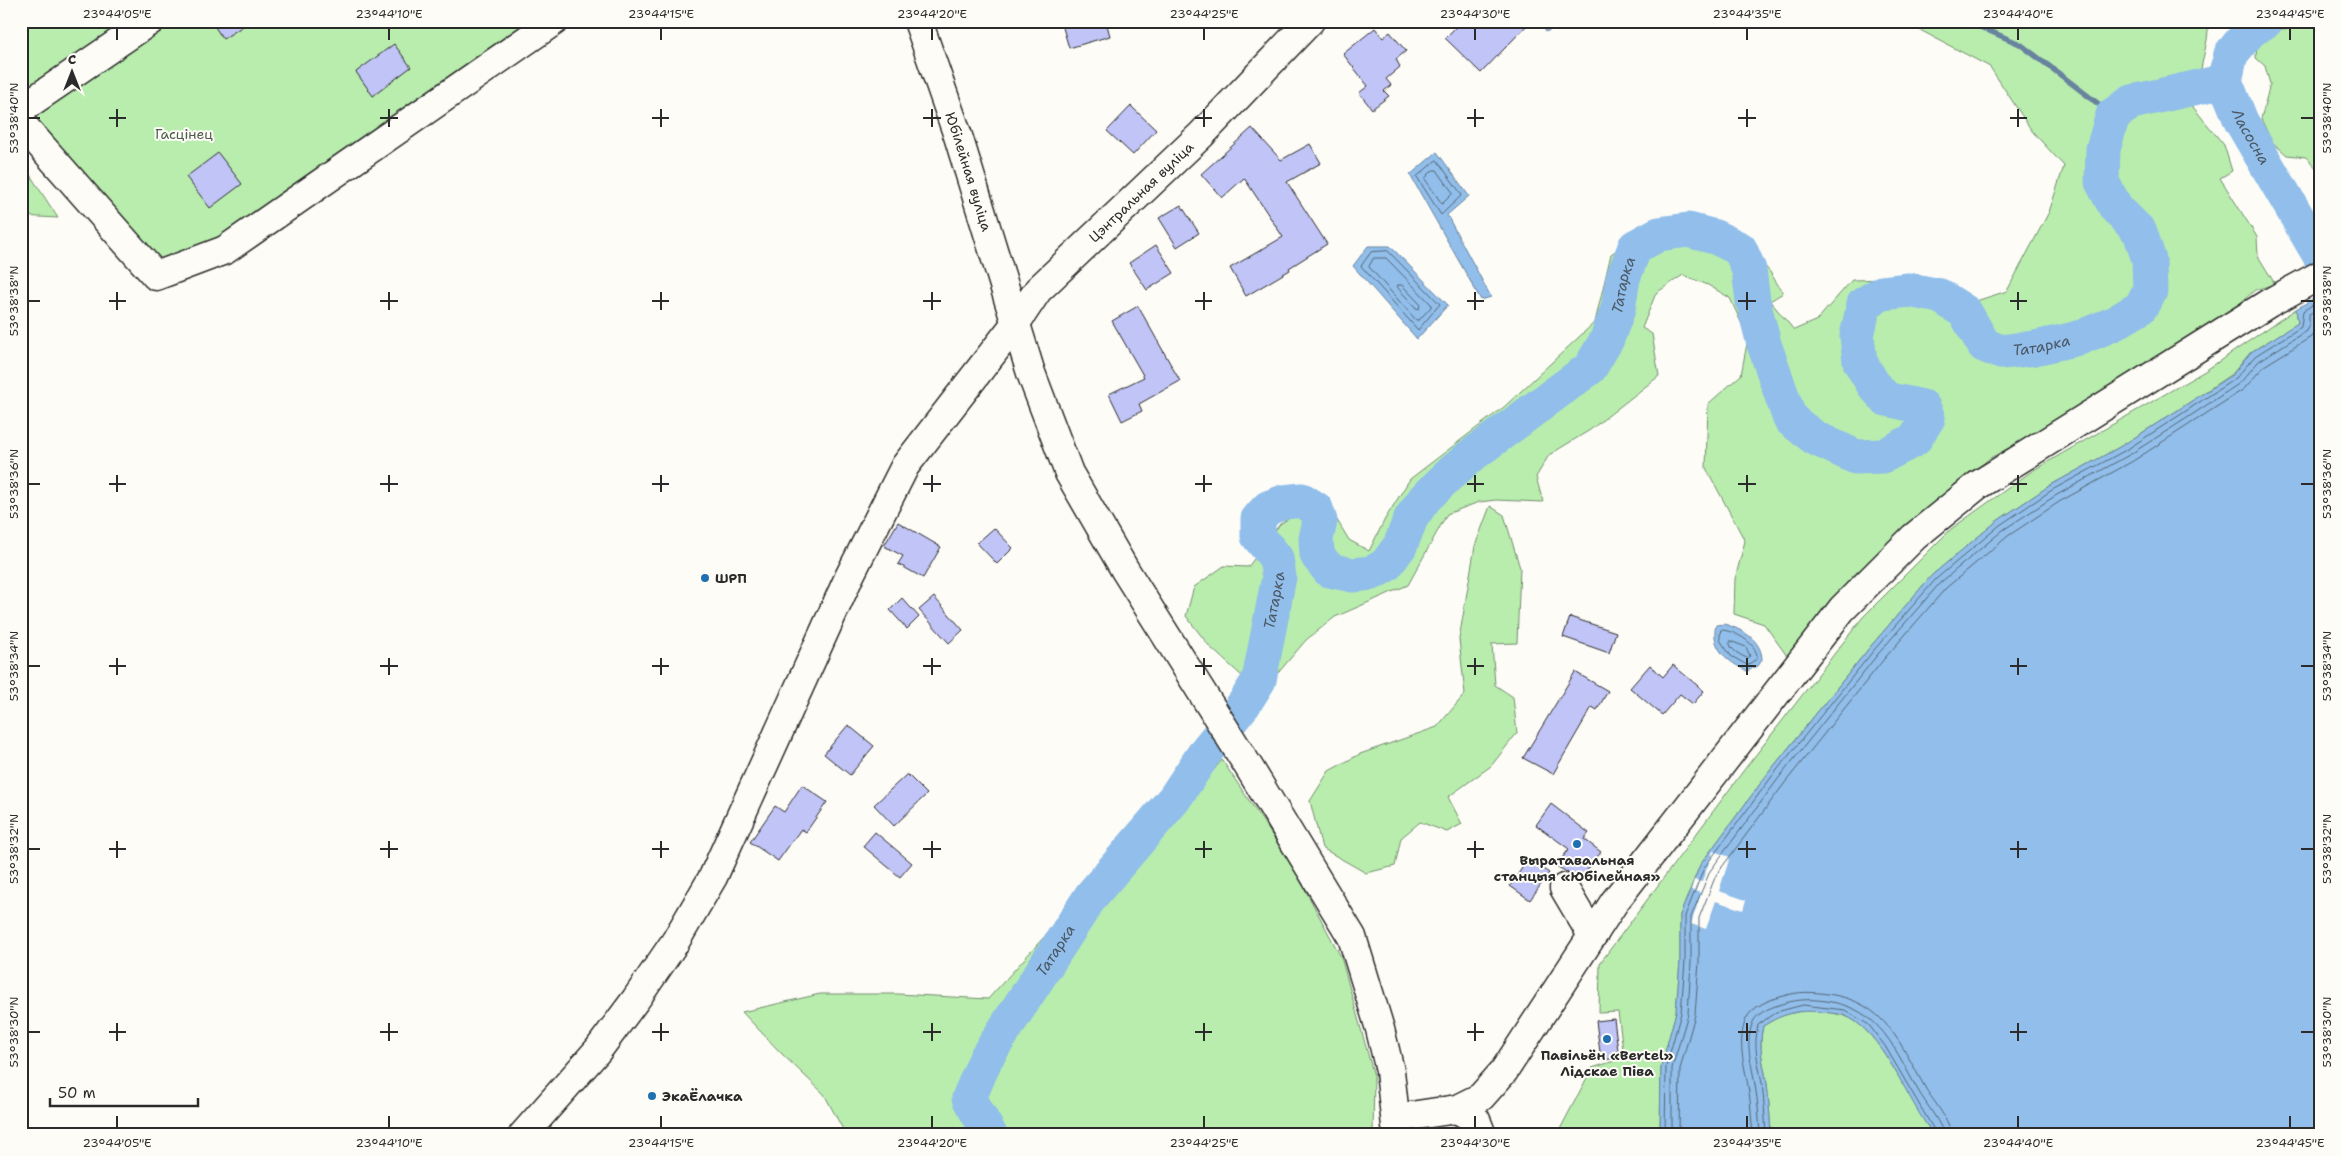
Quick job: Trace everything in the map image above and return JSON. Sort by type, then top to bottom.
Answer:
[{"type":"street","points":[[21,108],[150,21]]},
{"type":"street","points":[[21,123],[156,276],[225,250],[554,21]]},
{"type":"street","name":"Юбілейная вуліца","points":[[918,21],[958,136],[1031,374],[1069,472],[1125,570],[1199,691],[1250,769],[1352,937],[1380,1029],[1390,1071],[1397,1126]]},
{"type":"street","name":"Цэнтральная вуліца","points":[[529,1128],[598,1050],[636,999],[675,942],[712,877],[850,575],[905,466],[1016,323],[1038,290],[1201,135],[1310,21]]},
{"type":"street","points":[[1397,1126],[1457,1109],[1481,1098],[1504,1071],[1615,901],[1842,609],[1914,537],[1978,485],[2269,303],[2320,275]]},
{"type":"street","points":[[1564,888],[1587,927],[1595,932]]},
{"type":"street","points":[[1457,1109],[1476,1120],[1482,1135]]},
{"type":"green space","name":"Гасцінец","points":[[21,21],[539,21],[222,245],[151,270],[21,112]]},
{"type":"green space","points":[[1903,21],[2011,23],[2209,21],[2207,40],[2193,107],[2224,145],[2232,171],[2220,178],[2257,237],[2258,256],[2275,284],[2255,290],[2230,312],[2037,433],[1990,458],[1896,537],[1850,579],[1787,656],[1764,624],[1734,614],[1735,579],[1745,541],[1706,468],[1708,404],[1741,375],[1748,338],[1730,298],[1708,285],[1683,275],[1656,293],[1642,328],[1652,334],[1659,376],[1590,430],[1549,455],[1536,477],[1543,502],[1496,500],[1479,502],[1447,514],[1408,585],[1335,617],[1306,640],[1278,673],[1242,676],[1210,647],[1186,616],[1194,587],[1224,566],[1248,567],[1280,524],[1323,497],[1349,540],[1369,551],[1385,519],[1410,479],[1504,407],[1595,322],[1611,254],[1658,221],[1720,224],[1736,233],[1770,272],[1783,293],[1770,301],[1794,330],[1817,320],[1852,280],[1926,278],[1973,302],[2007,291],[2049,212],[2064,166],[2032,131],[1990,67]]},
{"type":"green space","points":[[2302,21],[2320,21],[2320,172],[2306,157],[2287,155],[2272,142],[2261,119],[2270,84],[2265,66],[2256,58],[2257,43],[2275,28],[2285,30]]},
{"type":"green space","points":[[21,161],[58,218],[21,216]]},
{"type":"green space","points":[[2296,309],[2298,323],[2251,352],[2233,373],[2123,445],[2049,486],[1997,521],[1932,575],[1870,647],[1769,772],[1700,865],[1680,915],[1680,961],[1676,1012],[1661,1067],[1660,1135],[1557,1135],[1592,1068],[1624,1058],[1618,1012],[1599,1013],[1600,963],[1744,770],[1863,617],[1951,529],[2032,471],[2205,371]]},
{"type":"green space","points":[[1490,506],[1504,515],[1520,568],[1517,643],[1492,644],[1495,685],[1513,697],[1517,733],[1491,766],[1448,797],[1462,824],[1447,832],[1420,822],[1401,838],[1395,866],[1366,873],[1322,848],[1310,801],[1329,771],[1360,754],[1437,727],[1465,694],[1459,639],[1475,546]]},
{"type":"green space","points":[[1222,760],[1292,865],[1341,957],[1374,1076],[1373,1135],[1011,1135],[1011,1132],[1003,1135],[846,1135],[824,1094],[742,1012],[820,994],[898,994],[988,999],[1063,916],[1110,859],[1114,889]]},
{"type":"green space","points":[[1803,1010],[1842,1015],[1856,1022],[1869,1033],[1893,1067],[1934,1135],[1771,1135],[1767,1084],[1761,1048],[1763,1026],[1778,1017]]},
{"type":"water","points":[[1541,21],[1565,21],[1546,32]]},
{"type":"water","points":[[1437,152],[1469,196],[1447,215],[1491,297],[1481,300],[1410,175]]},
{"type":"water","points":[[1368,246],[1390,246],[1448,305],[1417,339],[1353,266]]},
{"type":"water","points":[[2320,295],[2320,1135],[1934,1135],[1882,1050],[1870,1035],[1857,1023],[1843,1015],[1805,1011],[1777,1018],[1763,1026],[1761,1048],[1767,1084],[1771,1135],[1660,1135],[1661,1067],[1676,1012],[1680,961],[1680,915],[1700,865],[1769,772],[1870,647],[1932,575],[1997,521],[2049,486],[2123,445],[2233,374],[2251,352],[2298,323],[2296,309]]},
{"type":"water","points":[[1724,624],[1744,632],[1755,641],[1759,647],[1762,660],[1758,666],[1747,671],[1727,659],[1722,653],[1718,647],[1715,633],[1716,625]]},
{"type":"pier","points":[[1713,851],[1730,857],[1719,891],[1746,900],[1743,910],[1716,901],[1706,929],[1691,924],[1701,893],[1691,890],[1694,880],[1702,882]]},
{"type":"building","points":[[211,21],[251,21],[223,39]]},
{"type":"building","points":[[1061,21],[1106,21],[1110,36],[1069,48]]},
{"type":"building","points":[[1462,21],[1531,21],[1481,73],[1445,38]]},
{"type":"building","points":[[1375,28],[1383,38],[1390,32],[1406,51],[1396,59],[1400,67],[1386,79],[1391,85],[1384,91],[1389,96],[1372,109],[1359,93],[1368,86],[1343,54]]},
{"type":"building","points":[[394,44],[411,67],[373,96],[356,72]]},
{"type":"building","points":[[1131,106],[1156,130],[1133,155],[1107,131]]},
{"type":"building","points":[[1252,128],[1281,160],[1310,144],[1321,163],[1287,182],[1327,244],[1289,268],[1290,270],[1246,296],[1230,268],[1283,237],[1244,178],[1222,198],[1201,174]]},
{"type":"building","points":[[218,153],[242,184],[210,208],[186,177]]},
{"type":"building","points":[[1181,205],[1199,233],[1177,247],[1159,218]]},
{"type":"building","points":[[1156,245],[1174,273],[1147,290],[1129,263]]},
{"type":"building","points":[[1138,306],[1180,381],[1139,404],[1142,411],[1122,421],[1109,394],[1144,377],[1112,321]]},
{"type":"building","points":[[898,522],[941,547],[923,578],[898,564],[903,556],[884,546]]},
{"type":"building","points":[[994,528],[1013,548],[997,564],[977,543]]},
{"type":"building","points":[[934,597],[963,630],[949,643],[919,610]]},
{"type":"building","points":[[902,598],[919,617],[907,629],[890,610]]},
{"type":"building","points":[[1570,617],[1616,632],[1609,653],[1563,637]]},
{"type":"building","points":[[1650,665],[1663,677],[1673,665],[1704,691],[1693,704],[1680,694],[1662,715],[1630,688]]},
{"type":"building","points":[[1575,672],[1608,691],[1597,710],[1592,707],[1553,774],[1523,758]]},
{"type":"building","points":[[848,725],[874,746],[850,775],[824,754]]},
{"type":"building","points":[[907,774],[927,794],[894,826],[874,805]]},
{"type":"building","points":[[802,785],[827,802],[806,832],[801,829],[778,861],[750,842],[775,806],[784,812]]},
{"type":"building","name":"Выратавальная станцыя «Юбілейная»","points":[[1551,804],[1589,833],[1584,839],[1601,852],[1578,882],[1572,875],[1556,866],[1569,849],[1536,825]]},
{"type":"building","points":[[875,832],[912,863],[900,877],[863,846]]},
{"type":"building","points":[[1528,859],[1549,873],[1530,900],[1510,886]]},
{"type":"building","name":"Павільён «Bertel» Лідскае Піва","points":[[1614,1019],[1619,1058],[1601,1060],[1596,1021]]},
{"type":"waterway","points":[[1966,21],[2020,44],[2113,115]]},
{"type":"waterway","name":"Ласосна","points":[[2266,21],[2250,31],[2231,54],[2225,81],[2241,121],[2320,256]]},
{"type":"waterway","name":"Татарка","points":[[990,1135],[969,1098],[986,1058],[1091,896],[1174,799],[1206,751],[1244,704],[1259,680],[1279,577],[1276,558],[1258,536],[1258,519],[1268,508],[1284,502],[1302,500],[1316,509],[1320,521],[1316,539],[1317,555],[1329,570],[1352,575],[1372,573],[1386,565],[1400,546],[1411,518],[1425,498],[1472,455],[1590,368],[1607,339],[1618,309],[1623,278],[1635,247],[1659,234],[1688,230],[1715,237],[1740,249],[1749,270],[1753,301],[1764,344],[1790,419],[1815,438],[1856,457],[1883,456],[1914,440],[1928,418],[1923,407],[1886,399],[1873,384],[1860,362],[1857,336],[1864,304],[1882,293],[1909,290],[1940,296],[1965,312],[1984,345],[2001,352],[2035,348],[2079,338],[2113,324],[2140,308],[2150,291],[2149,260],[2140,232],[2116,208],[2102,182],[2103,149],[2113,115],[2132,102],[2225,81]]},
{"type":"place","name":"ШРП","points":[[705,578]]},
{"type":"place","name":"Выратавальная станцыя «Юбілейная»","points":[[1577,844]]},
{"type":"place","name":"Павільён «Bertel» Лідскае Піва","points":[[1607,1039]]},
{"type":"place","name":"ЭкаЁлачка","points":[[652,1096]]}]
